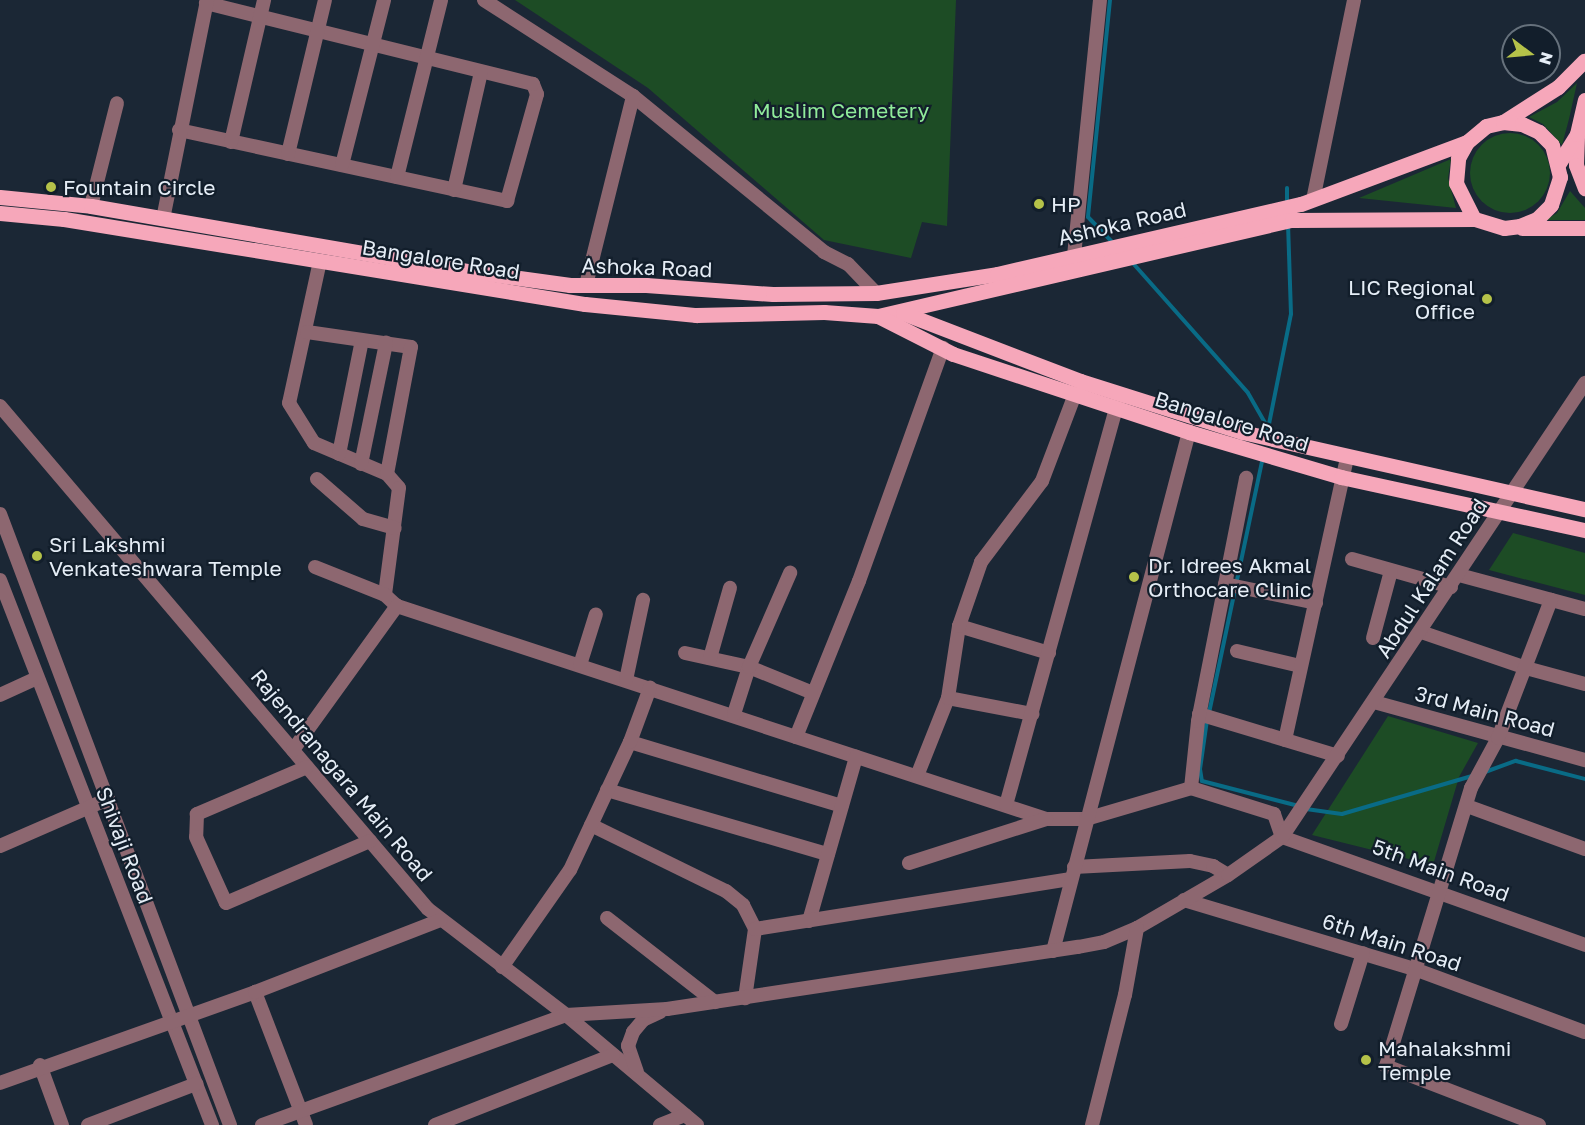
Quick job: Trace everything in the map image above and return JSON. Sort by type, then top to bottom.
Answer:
[{"type":"main road","points":[[1287,215],[1313,200],[1467,142],[1486,126],[1503,122],[1558,87],[1585,60]]},
{"type":"main road","points":[[1585,60],[1585,69]]},
{"type":"main road","points":[[1585,100],[1577,134],[1576,165],[1585,188]]},
{"type":"main road","points":[[1503,122],[1522,124],[1539,132],[1552,145],[1560,170],[1585,195]]},
{"type":"main road","points":[[1504,228],[1520,226],[1537,219],[1551,205],[1560,170],[1577,134]]},
{"type":"main road","points":[[1467,142],[1458,158],[1456,183],[1474,219]]},
{"type":"main road","name":"Ashoka Road","points":[[0,197],[92,206],[468,271],[586,285],[646,285],[773,294],[876,293],[997,274],[1074,256],[1122,252],[1287,215]]},
{"type":"main road","name":"Bangalore Road","points":[[0,213],[64,219],[585,304],[696,315],[824,312],[878,316],[903,313],[1122,252]]},
{"type":"main road","points":[[1287,215],[1474,219],[1504,228],[1585,228]]},
{"type":"main road","name":"Bangalore Road","points":[[903,313],[1078,388]]},
{"type":"main road","name":"Bangalore Road","points":[[878,316],[943,348],[1242,439],[1282,459],[1341,477],[1585,530]]},
{"type":"main road","name":"Bangalore Road","points":[[1119,400],[1188,432],[1283,442],[1585,509]]},
{"type":"street","points":[[231,142],[264,0]]},
{"type":"street","points":[[288,154],[325,0]]},
{"type":"street","points":[[342,165],[384,0]]},
{"type":"street","points":[[397,177],[441,0]]},
{"type":"street","points":[[484,0],[633,96],[824,252],[848,264],[876,293]]},
{"type":"street","points":[[1074,256],[1100,0]]},
{"type":"street","points":[[1313,200],[1354,0]]},
{"type":"street","points":[[163,219],[179,130],[206,2],[533,84],[537,94],[507,201],[179,130]]},
{"type":"street","points":[[454,190],[481,72]]},
{"type":"street","points":[[586,285],[633,96]]},
{"type":"street","points":[[92,206],[117,103]]},
{"type":"street","points":[[320,261],[307,332],[289,403],[314,443],[387,474],[399,488],[385,595]]},
{"type":"street","points":[[307,332],[411,347],[387,474]]},
{"type":"street","points":[[339,454],[362,340]]},
{"type":"street","points":[[361,464],[386,343]]},
{"type":"street","points":[[796,737],[859,581],[943,348]]},
{"type":"street","name":"Abdul Kalam Road","points":[[1282,837],[1421,632],[1585,383]]},
{"type":"street","points":[[917,776],[948,698],[959,626],[981,562],[1042,481],[1078,388]]},
{"type":"street","points":[[1006,805],[1119,400]]},
{"type":"street","name":"Rajendranagara Main Road","points":[[0,406],[370,841],[441,920],[566,1015],[697,1125]]},
{"type":"street","points":[[1053,951],[1188,432]]},
{"type":"street","points":[[1285,740],[1347,457]]},
{"type":"street","points":[[1191,789],[1199,714],[1246,478]]},
{"type":"street","points":[[317,479],[363,519],[395,528]]},
{"type":"street","points":[[0,514],[230,1125]]},
{"type":"street","points":[[1352,559],[1391,570],[1551,600],[1585,609]]},
{"type":"street","points":[[315,567],[385,595],[396,606],[734,714],[796,737],[1046,819]]},
{"type":"street","points":[[1373,638],[1391,570]]},
{"type":"street","points":[[734,714],[749,667],[790,573]]},
{"type":"street","name":"Shivaji Road","points":[[0,580],[4,605],[38,678],[212,1125]]},
{"type":"street","points":[[1225,584],[1316,603]]},
{"type":"street","points":[[710,658],[730,588]]},
{"type":"street","points":[[4,605],[30,593]]},
{"type":"street","points":[[626,680],[643,600]]},
{"type":"street","points":[[1539,1125],[1386,1066],[1471,788],[1498,738],[1551,600]]},
{"type":"street","points":[[293,750],[396,606]]},
{"type":"street","points":[[580,665],[596,614]]},
{"type":"street","points":[[959,626],[1049,652]]},
{"type":"street","points":[[1421,632],[1526,668],[1585,684]]},
{"type":"street","points":[[1237,651],[1300,666]]},
{"type":"street","points":[[686,653],[749,667],[813,693]]},
{"type":"street","points":[[0,695],[38,678]]},
{"type":"street","points":[[502,967],[570,870],[630,742],[650,688]]},
{"type":"street","points":[[948,698],[1032,714]]},
{"type":"street","name":"3rd Main Road","points":[[1374,702],[1498,738],[1585,760]]},
{"type":"street","points":[[1199,714],[1338,756]]},
{"type":"street","points":[[630,742],[842,806]]},
{"type":"street","points":[[809,921],[856,757]]},
{"type":"street","points":[[307,767],[197,814],[196,837],[226,903],[370,841]]},
{"type":"street","points":[[262,1125],[566,1015],[667,1009],[1104,942],[1137,928],[1228,875],[1282,837],[1274,814],[1191,789],[1086,819],[1046,819],[909,863]]},
{"type":"street","points":[[607,790],[828,855]]},
{"type":"street","points":[[0,846],[108,799]]},
{"type":"street","points":[[1467,806],[1585,849]]},
{"type":"street","points":[[591,825],[726,891],[743,905],[755,929],[745,998]]},
{"type":"street","name":"5th Main Road","points":[[1282,837],[1440,890],[1585,945]]},
{"type":"street","points":[[755,929],[1072,873],[1190,861],[1213,866],[1228,875]]},
{"type":"street","name":"6th Main Road","points":[[1184,900],[1417,970],[1585,1032]]},
{"type":"street","points":[[607,918],[715,1002]]},
{"type":"street","points":[[0,1083],[40,1065],[255,992],[441,920]]},
{"type":"street","points":[[1092,1125],[1125,995],[1137,928]]},
{"type":"street","points":[[1341,1024],[1363,953]]},
{"type":"street","points":[[255,992],[306,1125]]},
{"type":"street","points":[[640,1078],[628,1046],[633,1032],[644,1020],[667,1009]]},
{"type":"street","points":[[435,1125],[613,1055]]},
{"type":"street","points":[[40,1065],[62,1125]]},
{"type":"street","points":[[88,1125],[196,1084]]},
{"type":"street","points":[[660,1125],[685,1115]]},
{"type":"green space","name":"Muslim Cemetery","points":[[515,0],[956,0],[947,226],[922,222],[911,258],[824,240],[648,88]]},
{"type":"green space","points":[[1577,83],[1562,145],[1543,124],[1529,117],[1557,102]]},
{"type":"green space","points":[[1510,133],[1525,136],[1538,145],[1547,158],[1550,173],[1547,188],[1538,201],[1525,210],[1510,213],[1495,210],[1482,201],[1473,188],[1470,173],[1473,158],[1482,145],[1495,136]]},
{"type":"green space","points":[[1451,159],[1448,178],[1456,208],[1359,198]]},
{"type":"green space","points":[[1570,191],[1585,208],[1585,220],[1546,220],[1557,213]]},
{"type":"green space","points":[[1513,533],[1585,553],[1585,595],[1489,570]]},
{"type":"green space","points":[[1388,716],[1478,743],[1459,777],[1433,865],[1312,835]]},
{"type":"waterway","points":[[1110,0],[1088,217],[1113,243]]},
{"type":"waterway","points":[[1287,188],[1287,203]]},
{"type":"waterway","points":[[1267,434],[1291,314],[1288,225]]},
{"type":"waterway","points":[[1131,261],[1248,393],[1268,428]]},
{"type":"waterway","points":[[1209,713],[1263,456]]},
{"type":"waterway","points":[[1207,720],[1200,769],[1202,781],[1299,806]]},
{"type":"waterway","points":[[1485,772],[1516,761],[1585,779]]},
{"type":"waterway","points":[[1306,809],[1342,814],[1475,775]]},
{"type":"place","name":"Fountain Circle","points":[[51,187]]},
{"type":"place","name":"HP","points":[[1039,204]]},
{"type":"place","name":"LIC Regional Office","points":[[1487,299]]},
{"type":"place","name":"Sri Lakshmi Venkateshwara Temple","points":[[37,556]]},
{"type":"place","name":"Dr. Idrees Akmal Orthocare Clinic","points":[[1134,577]]},
{"type":"place","name":"Mahalakshmi Temple","points":[[1366,1060]]}]
